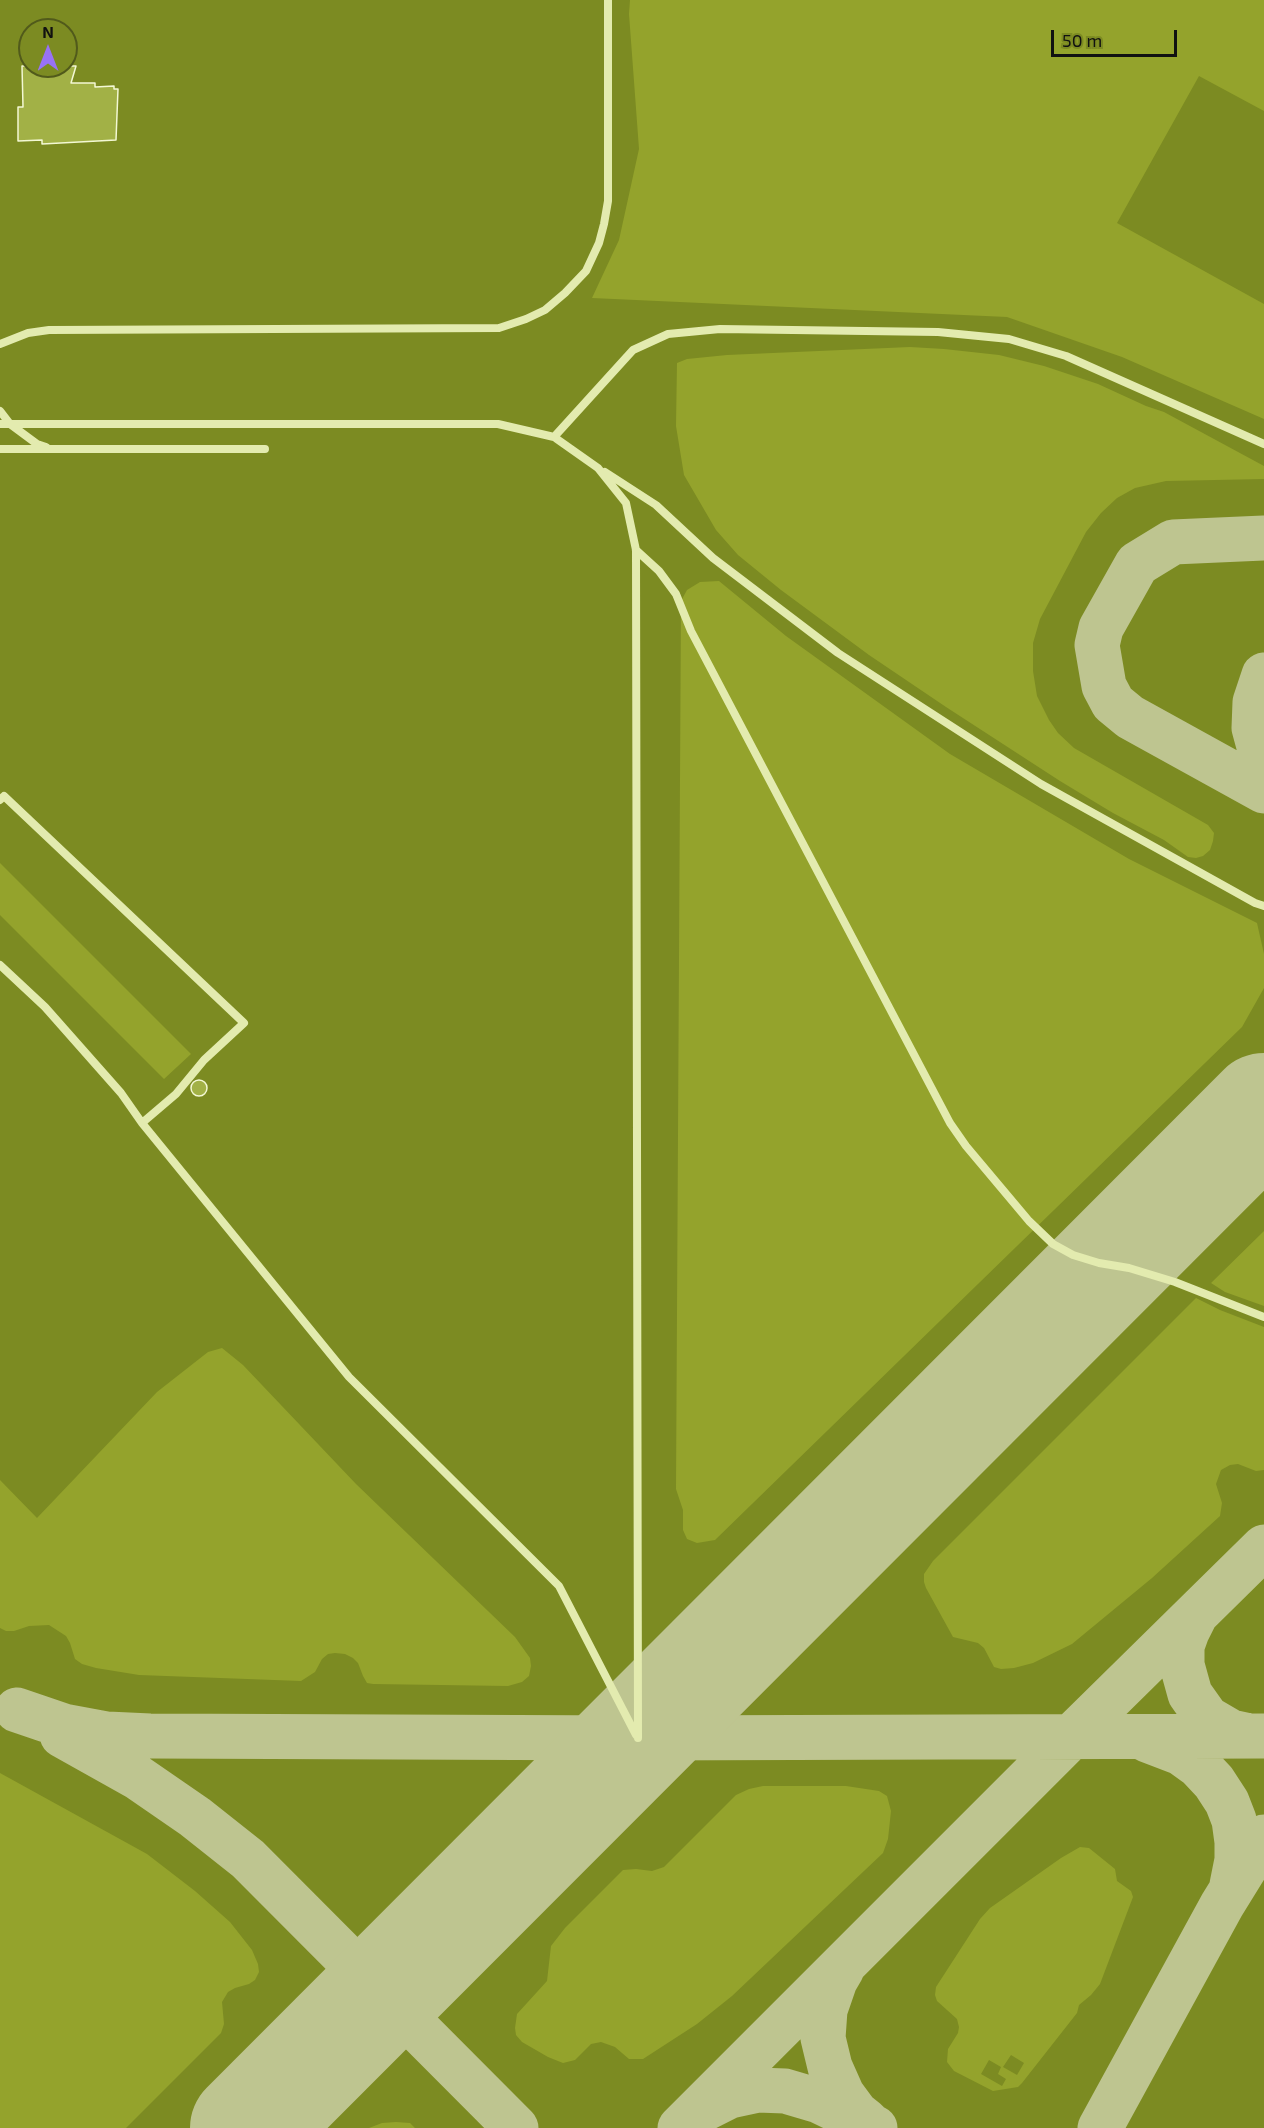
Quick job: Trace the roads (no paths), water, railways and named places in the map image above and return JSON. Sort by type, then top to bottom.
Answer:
[{"type":"lane","points":[[0,344],[28,333],[49,330],[499,328],[544,310],[565,293],[586,271],[599,243],[604,224],[608,201],[608,0]]},
{"type":"lane","points":[[554,437],[633,350],[668,334],[720,329],[938,332],[1009,339],[1066,356],[1264,444]]},
{"type":"lane","points":[[0,411],[10,424],[37,444],[52,449]]},
{"type":"lane","points":[[0,424],[498,424],[554,437],[656,505],[713,558],[838,653],[1041,784],[1264,906]]},
{"type":"lane","points":[[0,449],[265,449]]},
{"type":"lane","points":[[0,965],[52,1016],[121,1093],[142,1123],[349,1377],[559,1586],[638,1738],[636,550],[626,503],[598,468]]},
{"type":"lane","points":[[636,550],[659,571],[676,594],[691,630],[724,693],[950,1123],[966,1146],[1029,1221],[1053,1244],[1073,1255],[1175,1282],[1264,1317]]},
{"type":"lane","points":[[0,800],[4,796],[244,1023],[204,1060],[176,1094],[142,1123]]}]
